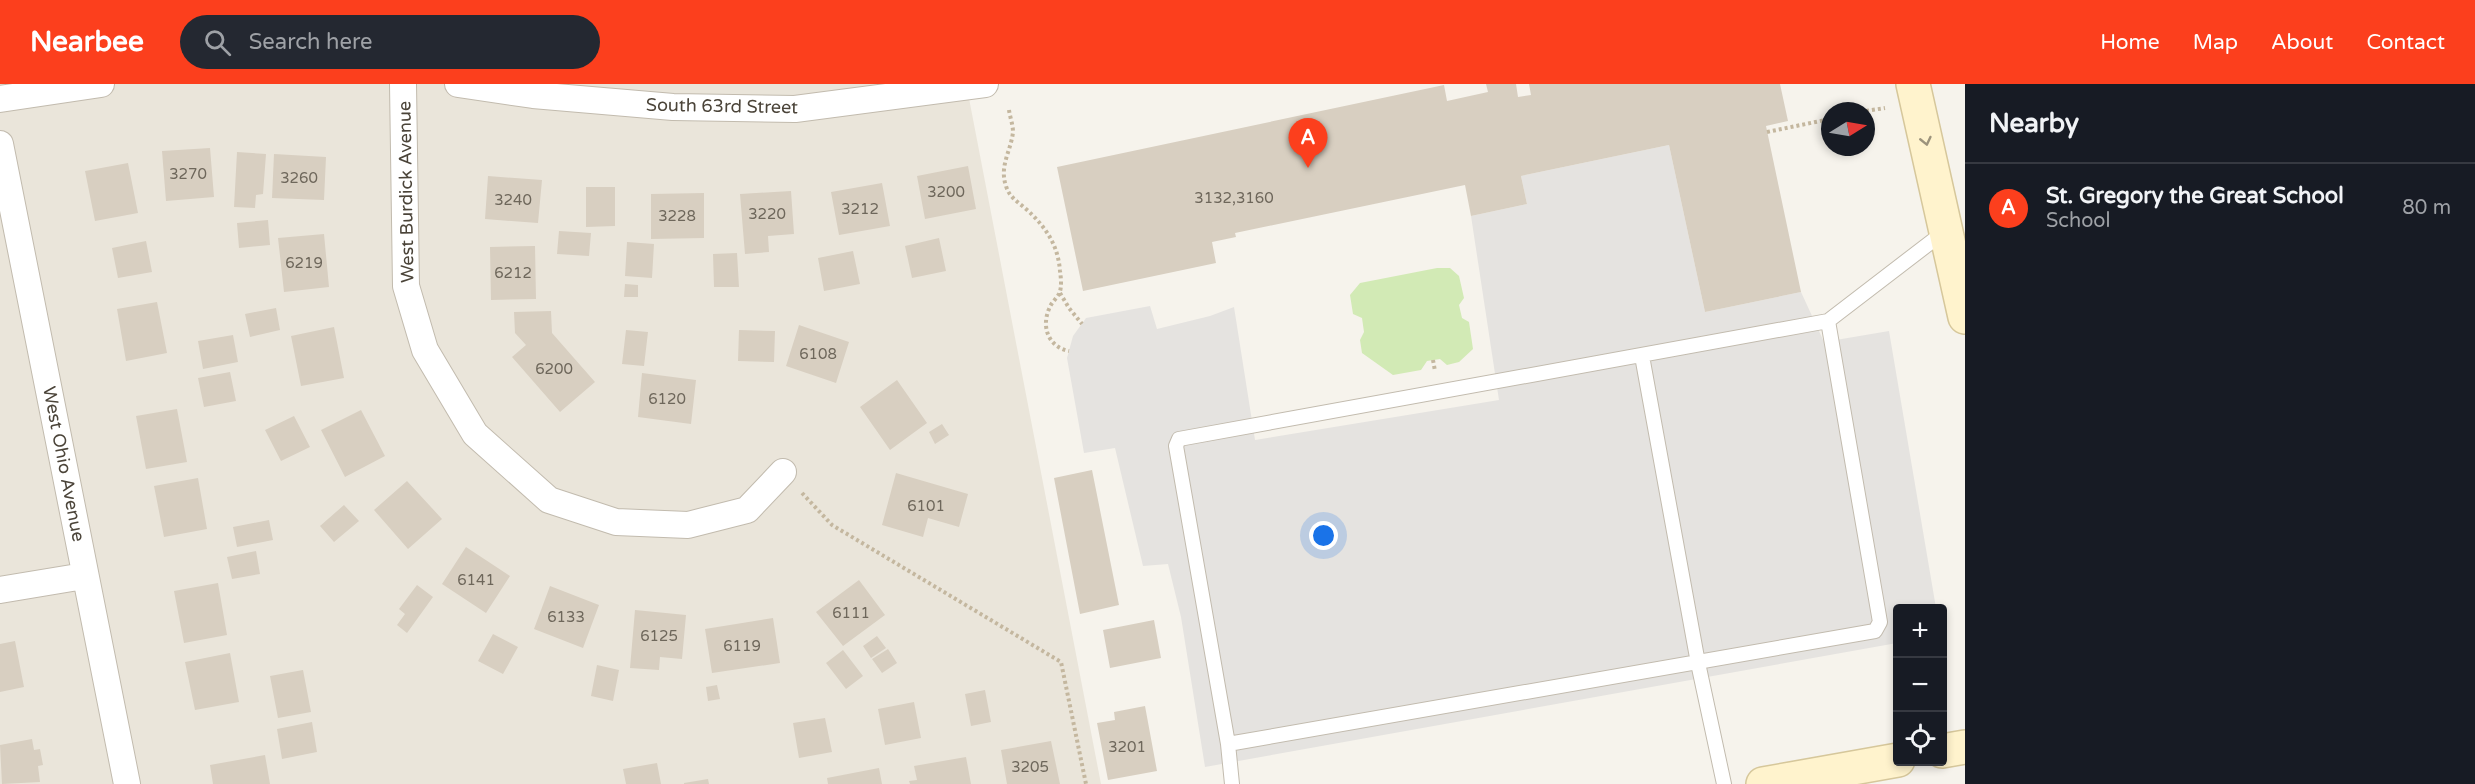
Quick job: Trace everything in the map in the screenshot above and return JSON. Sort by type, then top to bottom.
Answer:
[{"type":"main road","points":[[1913,84],[1946,231],[1959,261],[1965,317]]},
{"type":"main road","points":[[1947,750],[1965,747]]},
{"type":"main road","points":[[1763,784],[1847,777],[1893,762]]},
{"type":"street","points":[[0,99],[101,84]]},
{"type":"street","name":"West Burdick Avenue","points":[[403,84],[406,286],[425,350],[475,434],[549,500],[616,522],[688,525],[747,510],[783,472]]},
{"type":"street","name":"South 63rd Street","points":[[458,84],[533,95],[673,108],[795,109],[973,85]]},
{"type":"street","name":"West Ohio Avenue","points":[[0,144],[127,784]]},
{"type":"street","points":[[0,590],[84,576]]},
{"type":"lane","points":[[1232,784],[1228,744],[1176,446],[1179,439],[1828,321],[1946,231]]},
{"type":"lane","points":[[1228,744],[1875,631],[1880,622],[1828,321]]},
{"type":"lane","points":[[1642,356],[1698,663],[1724,784]]},
{"type":"path","points":[[1875,109],[1886,107]]},
{"type":"path","points":[[1009,110],[1013,131],[1003,165],[1006,185],[1012,198],[1043,225],[1054,242],[1059,261],[1060,293],[1082,324]]},
{"type":"path","points":[[1767,132],[1821,121]]},
{"type":"path","points":[[1060,293],[1049,306],[1046,319],[1047,331],[1051,342],[1060,349],[1069,351]]},
{"type":"path","points":[[783,472],[832,525],[1061,662],[1086,784]]},
{"type":"shaded area","points":[[0,84],[985,84],[967,88],[1101,784],[0,784]]},
{"type":"shaded area","points":[[1669,145],[1705,312],[1801,292],[1824,342],[1889,331],[1935,604],[1893,604],[1893,644],[1205,767],[1181,617],[1168,564],[1143,566],[1115,448],[1084,453],[1067,358],[1073,336],[1086,318],[1150,306],[1157,329],[1210,316],[1234,307],[1255,440],[1499,400],[1471,216],[1527,204],[1521,176]]},
{"type":"green space","points":[[1437,268],[1450,268],[1459,276],[1464,298],[1459,305],[1462,318],[1469,322],[1473,349],[1459,362],[1447,365],[1440,359],[1427,361],[1421,370],[1393,375],[1362,353],[1360,340],[1364,332],[1362,318],[1353,314],[1350,295],[1360,283]]},
{"type":"building","points":[[1486,84],[1516,84],[1518,97],[1531,95],[1529,84],[1780,84],[1788,121],[1766,126],[1801,292],[1705,312],[1669,145],[1521,176],[1527,204],[1471,216],[1465,185],[1235,233],[1236,237],[1212,242],[1216,263],[1083,291],[1057,167],[1444,85],[1447,101],[1488,92]]},
{"type":"building","points":[[210,148],[214,197],[166,201],[162,151]]},
{"type":"building","points":[[237,152],[266,154],[263,194],[256,195],[255,208],[234,207]]},
{"type":"building","points":[[274,154],[326,157],[324,200],[272,198]]},
{"type":"building","points":[[128,163],[138,213],[95,221],[85,171]]},
{"type":"building","points":[[968,166],[976,209],[925,219],[917,176]]},
{"type":"building","points":[[488,176],[542,180],[538,223],[485,219]]},
{"type":"building","points":[[882,183],[890,226],[839,235],[831,192]]},
{"type":"building","points":[[586,187],[615,187],[615,226],[586,227]]},
{"type":"building","points":[[791,191],[794,234],[768,236],[769,252],[745,254],[740,194]]},
{"type":"building","points":[[704,193],[704,238],[651,239],[651,194]]},
{"type":"building","points":[[268,220],[270,245],[239,248],[237,223]]},
{"type":"building","points":[[559,231],[591,233],[589,256],[557,254]]},
{"type":"building","points":[[324,234],[329,287],[284,292],[278,238]]},
{"type":"building","points":[[939,238],[946,271],[912,278],[905,246]]},
{"type":"building","points":[[146,241],[152,272],[118,278],[112,248]]},
{"type":"building","points":[[627,242],[654,244],[652,278],[625,276]]},
{"type":"building","points":[[535,246],[536,299],[491,300],[490,247]]},
{"type":"building","points":[[853,251],[860,284],[824,291],[818,258]]},
{"type":"building","points":[[737,253],[739,287],[714,287],[713,254]]},
{"type":"building","points":[[625,284],[638,285],[638,297],[624,297]]},
{"type":"building","points":[[157,302],[167,353],[126,361],[117,309]]},
{"type":"building","points":[[276,308],[280,330],[250,337],[245,314]]},
{"type":"building","points":[[551,311],[552,333],[595,382],[560,412],[512,357],[526,345],[515,333],[514,312]]},
{"type":"building","points":[[799,325],[849,342],[836,383],[786,366]]},
{"type":"building","points":[[334,327],[344,378],[301,386],[291,336]]},
{"type":"building","points":[[626,330],[648,332],[644,366],[622,364]]},
{"type":"building","points":[[739,330],[775,331],[774,362],[738,361]]},
{"type":"building","points":[[233,335],[238,362],[203,369],[198,341]]},
{"type":"building","points":[[230,372],[236,401],[204,407],[198,378]]},
{"type":"building","points":[[642,373],[696,380],[691,424],[638,417]]},
{"type":"building","points":[[897,380],[927,423],[890,450],[860,407]]},
{"type":"building","points":[[177,409],[187,462],[146,469],[136,416]]},
{"type":"building","points":[[361,410],[385,456],[345,477],[321,430]]},
{"type":"building","points":[[294,416],[310,447],[281,461],[265,430]]},
{"type":"building","points":[[942,424],[949,435],[935,444],[929,432]]},
{"type":"building","points":[[1092,470],[1119,605],[1080,614],[1054,478]]},
{"type":"building","points":[[896,473],[968,494],[959,527],[928,518],[923,537],[882,525]]},
{"type":"building","points":[[198,478],[207,529],[164,537],[154,486]]},
{"type":"building","points":[[407,481],[442,519],[408,549],[374,510]]},
{"type":"building","points":[[344,505],[359,521],[334,542],[320,526]]},
{"type":"building","points":[[269,520],[273,540],[237,547],[233,527]]},
{"type":"building","points":[[466,547],[510,576],[486,613],[442,584]]},
{"type":"building","points":[[256,551],[260,574],[232,579],[227,557]]},
{"type":"building","points":[[859,580],[885,615],[843,646],[816,612]]},
{"type":"building","points":[[218,583],[227,635],[184,643],[174,591]]},
{"type":"building","points":[[417,585],[433,597],[407,633],[397,625],[405,614],[399,609]]},
{"type":"building","points":[[550,586],[599,605],[583,648],[534,629]]},
{"type":"building","points":[[635,610],[686,615],[682,659],[660,657],[659,670],[630,668]]},
{"type":"building","points":[[773,618],[780,663],[712,673],[705,629]]},
{"type":"building","points":[[1154,620],[1161,658],[1110,668],[1103,630]]},
{"type":"building","points":[[493,634],[518,647],[503,674],[478,661]]},
{"type":"building","points":[[877,636],[886,648],[871,658],[863,646]]},
{"type":"building","points":[[15,641],[24,687],[0,692],[0,644]]},
{"type":"building","points":[[888,649],[897,663],[882,673],[872,659]]},
{"type":"building","points":[[843,650],[863,676],[846,689],[826,663]]},
{"type":"building","points":[[230,653],[239,702],[195,710],[185,662]]},
{"type":"building","points":[[597,665],[619,670],[613,701],[591,696]]},
{"type":"building","points":[[303,670],[311,712],[278,718],[270,676]]},
{"type":"building","points":[[717,685],[720,699],[708,701],[706,687]]},
{"type":"building","points":[[985,690],[991,722],[971,726],[965,694]]},
{"type":"building","points":[[914,702],[921,738],[885,745],[878,709]]},
{"type":"building","points":[[1145,706],[1157,771],[1108,780],[1097,723],[1115,720],[1114,712]]},
{"type":"building","points":[[825,718],[832,752],[799,758],[793,723]]},
{"type":"building","points":[[312,722],[317,752],[282,759],[277,729]]},
{"type":"building","points":[[32,739],[34,750],[40,749],[43,765],[38,766],[40,782],[2,784],[0,745]]},
{"type":"building","points":[[1051,741],[1060,784],[1007,784],[1001,750]]},
{"type":"building","points":[[265,755],[270,784],[213,784],[210,765]]},
{"type":"building","points":[[966,757],[971,784],[910,784],[909,781],[917,780],[914,766]]},
{"type":"building","points":[[657,763],[661,784],[626,784],[623,769]]},
{"type":"building","points":[[879,768],[882,784],[828,784],[827,778]]},
{"type":"building","points":[[708,779],[709,784],[684,784],[684,783]]},
{"type":"place","name":"St. Gregory the Great School","points":[[1308,168]]}]
